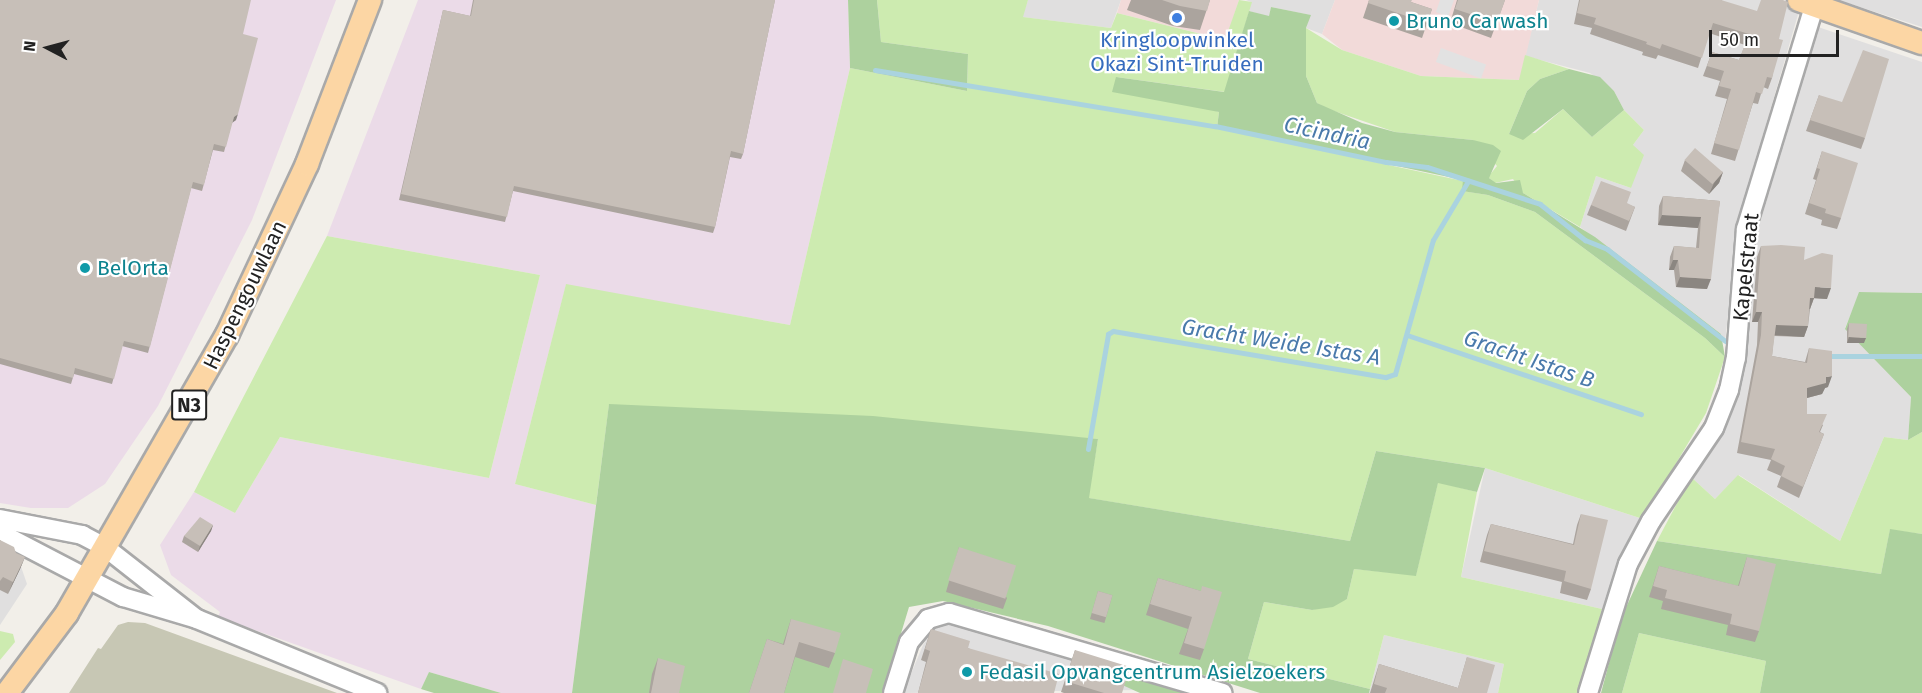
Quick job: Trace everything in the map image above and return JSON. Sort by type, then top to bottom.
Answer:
[{"type":"main road","name":"Haspengouwlaan","points":[[7,693],[88,578],[189,405],[265,259],[312,153],[370,0]]},
{"type":"main road","points":[[1810,2],[1922,43]]},
{"type":"street","name":"Kapelstraat","points":[[1588,693],[1628,564],[1651,521],[1714,428],[1729,390],[1736,358],[1746,229],[1810,2]]},
{"type":"street","points":[[0,519],[82,535],[106,548],[197,619]]},
{"type":"street","points":[[0,533],[123,597],[197,619],[377,693]]},
{"type":"street","points":[[893,693],[909,642],[928,619],[949,613],[1223,693]]},
{"type":"shaded area","name":"BelOrta","points":[[0,0],[336,0],[252,220],[158,406],[105,484],[68,508],[31,508],[0,503]]},
{"type":"shaded area","points":[[418,0],[848,0],[850,68],[790,325],[566,285],[515,484],[596,505],[572,693],[501,693],[429,672],[421,689],[218,617],[220,612],[171,575],[160,545],[194,492],[235,513],[280,437],[489,478],[540,275],[327,236]]},
{"type":"shaded area","points":[[1028,0],[1121,0],[1111,28],[1022,17]]},
{"type":"shaded area","points":[[1121,0],[1239,0],[1226,40],[1117,13]]},
{"type":"shaded area","points":[[1246,0],[1335,0],[1322,34],[1306,28],[1310,15],[1271,7],[1269,17],[1249,11],[1251,2]]},
{"type":"shaded area","points":[[1335,0],[1539,0],[1520,80],[1421,76],[1342,50],[1322,34]]},
{"type":"shaded area","points":[[1440,0],[1454,0],[1448,17],[1436,12]]},
{"type":"shaded area","points":[[1539,0],[1765,0],[1799,11],[1739,218],[1725,342],[1721,334],[1580,227],[1596,176],[1631,188],[1633,145],[1644,130],[1624,110],[1614,91],[1590,73],[1525,56]]},
{"type":"shaded area","points":[[1838,0],[1922,0],[1922,27]]},
{"type":"shaded area","points":[[1818,27],[1922,62],[1922,293],[1860,292],[1845,328],[1911,397],[1908,440],[1884,437],[1840,541],[1739,475],[1715,499],[1691,477],[1714,444],[1734,401],[1745,352],[1753,246]]},
{"type":"shaded area","points":[[1441,48],[1486,64],[1481,79],[1436,62]]},
{"type":"shaded area","points":[[1485,468],[1643,519],[1602,609],[1461,577]]},
{"type":"shaded area","points":[[0,549],[18,558],[27,584],[0,625]]},
{"type":"shaded area","points":[[128,622],[145,623],[337,693],[69,693],[98,648],[101,649],[118,625]]},
{"type":"shaded area","points":[[946,624],[1111,666],[1109,679],[1141,690],[903,693],[923,645],[936,627]]},
{"type":"shaded area","points":[[1384,635],[1504,664],[1498,693],[1369,693]]},
{"type":"green space","points":[[848,0],[877,0],[881,42],[968,54],[967,91],[850,68]]},
{"type":"green space","points":[[877,0],[1028,0],[1023,17],[1111,28],[1117,13],[1225,40],[1239,0],[1252,2],[1225,92],[1116,77],[1219,112],[1217,128],[1463,181],[1463,191],[1488,195],[1535,212],[1705,338],[1725,357],[1706,413],[1643,519],[1485,468],[1376,451],[1350,541],[1088,498],[1098,439],[609,405],[596,505],[515,484],[566,284],[790,325],[850,68],[967,91],[968,54],[881,42]]},
{"type":"green space","points":[[1271,7],[1311,15],[1306,28],[1306,76],[1317,103],[1362,123],[1395,132],[1473,140],[1493,145],[1501,151],[1489,178],[1496,183],[1520,180],[1523,193],[1595,237],[1721,334],[1725,357],[1705,338],[1535,212],[1488,195],[1462,191],[1463,180],[1217,128],[1219,112],[1112,92],[1116,77],[1224,92],[1249,11],[1269,16]]},
{"type":"green space","points":[[1306,28],[1342,50],[1421,76],[1519,80],[1525,55],[1569,69],[1540,79],[1527,91],[1509,134],[1535,133],[1563,109],[1592,137],[1624,110],[1644,130],[1633,145],[1644,155],[1631,188],[1596,176],[1580,227],[1523,193],[1513,179],[1495,183],[1488,177],[1497,166],[1473,140],[1395,132],[1328,109],[1317,103],[1306,76]]},
{"type":"green space","points":[[1569,69],[1600,77],[1614,91],[1624,110],[1592,137],[1563,109],[1523,140],[1509,134],[1527,91],[1540,79]]},
{"type":"green space","points":[[327,236],[540,275],[489,478],[280,437],[235,513],[194,492]]},
{"type":"green space","points":[[1859,292],[1922,293],[1922,432],[1908,440],[1911,397],[1845,329]]},
{"type":"green space","points":[[609,404],[873,416],[1098,439],[1089,498],[1350,541],[1376,451],[1485,468],[1477,492],[1438,483],[1416,576],[1354,569],[1347,599],[1333,607],[1312,610],[1264,602],[1248,659],[1370,689],[1369,693],[1260,693],[1048,626],[943,601],[909,607],[883,693],[572,693]]},
{"type":"green space","points":[[1922,432],[1922,534],[1890,530],[1881,574],[1657,541],[1691,477],[1715,499],[1738,475],[1840,541],[1884,437],[1908,440]]},
{"type":"green space","points":[[1438,482],[1477,492],[1461,577],[1602,609],[1581,693],[1498,693],[1504,664],[1384,635],[1370,689],[1248,659],[1264,602],[1312,610],[1347,599],[1354,569],[1416,575]]},
{"type":"green space","points":[[1890,529],[1922,534],[1922,693],[1760,693],[1766,661],[1639,633],[1622,693],[1601,693],[1621,618],[1657,541],[1881,574]]},
{"type":"green space","points":[[0,631],[13,634],[15,642],[0,660]]},
{"type":"green space","points":[[1639,633],[1766,661],[1760,693],[1622,693]]},
{"type":"green space","points":[[1111,666],[1203,693],[1140,693],[1109,679]]},
{"type":"green space","points":[[429,672],[501,693],[434,693],[421,689]]},
{"type":"building","name":"BelOrta","points":[[0,0],[251,0],[243,34],[258,38],[238,114],[234,117],[226,147],[214,144],[204,185],[193,182],[150,347],[124,341],[114,379],[75,368],[73,378],[0,358]]},
{"type":"building","points":[[474,0],[775,0],[743,154],[731,151],[715,227],[514,186],[507,217],[401,194],[443,10],[471,16]]},
{"type":"building","points":[[1162,0],[1210,0],[1207,11]]},
{"type":"building","points":[[1369,0],[1412,0],[1411,2],[1432,9],[1427,23],[1368,3]]},
{"type":"building","points":[[1458,0],[1505,0],[1497,23],[1455,9]]},
{"type":"building","points":[[1580,0],[1721,0],[1757,11],[1761,0],[1788,2],[1779,39],[1783,40],[1772,78],[1767,77],[1762,94],[1756,92],[1739,150],[1714,143],[1731,89],[1719,86],[1724,71],[1707,66],[1712,52],[1739,60],[1749,34],[1713,23],[1702,58],[1662,44],[1660,49],[1646,44],[1647,42],[1594,24],[1596,18],[1577,13]]},
{"type":"building","points":[[1863,50],[1889,59],[1865,138],[1810,120],[1819,95],[1842,102]]},
{"type":"building","points":[[1695,148],[1723,172],[1712,184],[1685,160]]},
{"type":"building","points":[[1822,151],[1858,163],[1841,218],[1825,213],[1826,209],[1809,203],[1820,169],[1817,168]]},
{"type":"building","points":[[1601,181],[1631,192],[1627,203],[1635,207],[1629,221],[1591,205]]},
{"type":"building","points":[[1663,196],[1720,201],[1711,279],[1680,277],[1678,260],[1673,260],[1674,246],[1699,248],[1701,217],[1662,215]]},
{"type":"building","points":[[1761,246],[1805,247],[1804,260],[1822,253],[1833,255],[1831,288],[1815,287],[1814,298],[1810,298],[1808,326],[1776,325],[1772,356],[1807,363],[1809,348],[1832,351],[1832,376],[1826,377],[1826,383],[1807,388],[1807,414],[1827,414],[1819,432],[1824,434],[1803,487],[1781,476],[1785,466],[1771,459],[1775,449],[1741,442],[1761,335],[1762,312],[1756,312]]},
{"type":"building","points":[[1849,323],[1867,324],[1866,338],[1848,337]]},
{"type":"building","points":[[1581,514],[1608,520],[1591,589],[1564,581],[1566,571],[1484,551],[1491,524],[1574,545]]},
{"type":"building","points":[[200,517],[213,525],[200,546],[184,536]]},
{"type":"building","points":[[0,540],[14,547],[16,553],[25,557],[13,582],[3,577],[0,581]]},
{"type":"building","points":[[959,547],[1016,566],[1005,599],[948,580]]},
{"type":"building","points":[[1747,557],[1776,564],[1759,631],[1730,624],[1732,614],[1665,598],[1667,590],[1653,586],[1659,566],[1739,586]]},
{"type":"building","points":[[1158,578],[1201,591],[1202,586],[1222,592],[1204,649],[1184,643],[1192,617],[1150,604]]},
{"type":"building","points":[[1098,591],[1112,595],[1106,617],[1092,613]]},
{"type":"building","points":[[791,619],[841,633],[835,653],[799,642],[784,693],[749,693],[767,639],[784,645]]},
{"type":"building","name":"Fedasil Opvangcentrum Asielzoekers","points":[[931,629],[970,641],[968,648],[1059,674],[1054,693],[918,693],[930,651],[925,649]]},
{"type":"building","points":[[1075,650],[1130,667],[1122,693],[1104,693],[1065,681]]},
{"type":"building","points":[[1467,657],[1495,665],[1487,693],[1385,693],[1387,688],[1374,684],[1379,664],[1458,688]]},
{"type":"building","points":[[658,658],[685,666],[679,693],[651,693]]},
{"type":"building","points":[[843,659],[873,669],[866,693],[833,693]]},
{"type":"waterway","name":"Cicindria","points":[[875,70],[1215,126],[1386,162],[1427,167],[1540,204],[1585,240],[1607,249],[1725,341]]},
{"type":"waterway","name":"Gracht Weide Istas A","points":[[1088,449],[1108,334],[1113,331],[1386,377],[1395,374],[1433,240],[1468,181]]},
{"type":"waterway","name":"Gracht Istas B","points":[[1407,335],[1641,414]]},
{"type":"waterway","name":"Cicindria","points":[[1825,356],[1922,356]]},
{"type":"place","name":"Kringloopwinkel Okazi Sint-Truiden","points":[[1177,18]]},
{"type":"place","name":"Bruno Carwash","points":[[1394,21]]},
{"type":"place","name":"BelOrta","points":[[85,268]]},
{"type":"place","name":"Fedasil Opvangcentrum Asielzoekers","points":[[967,672]]}]
